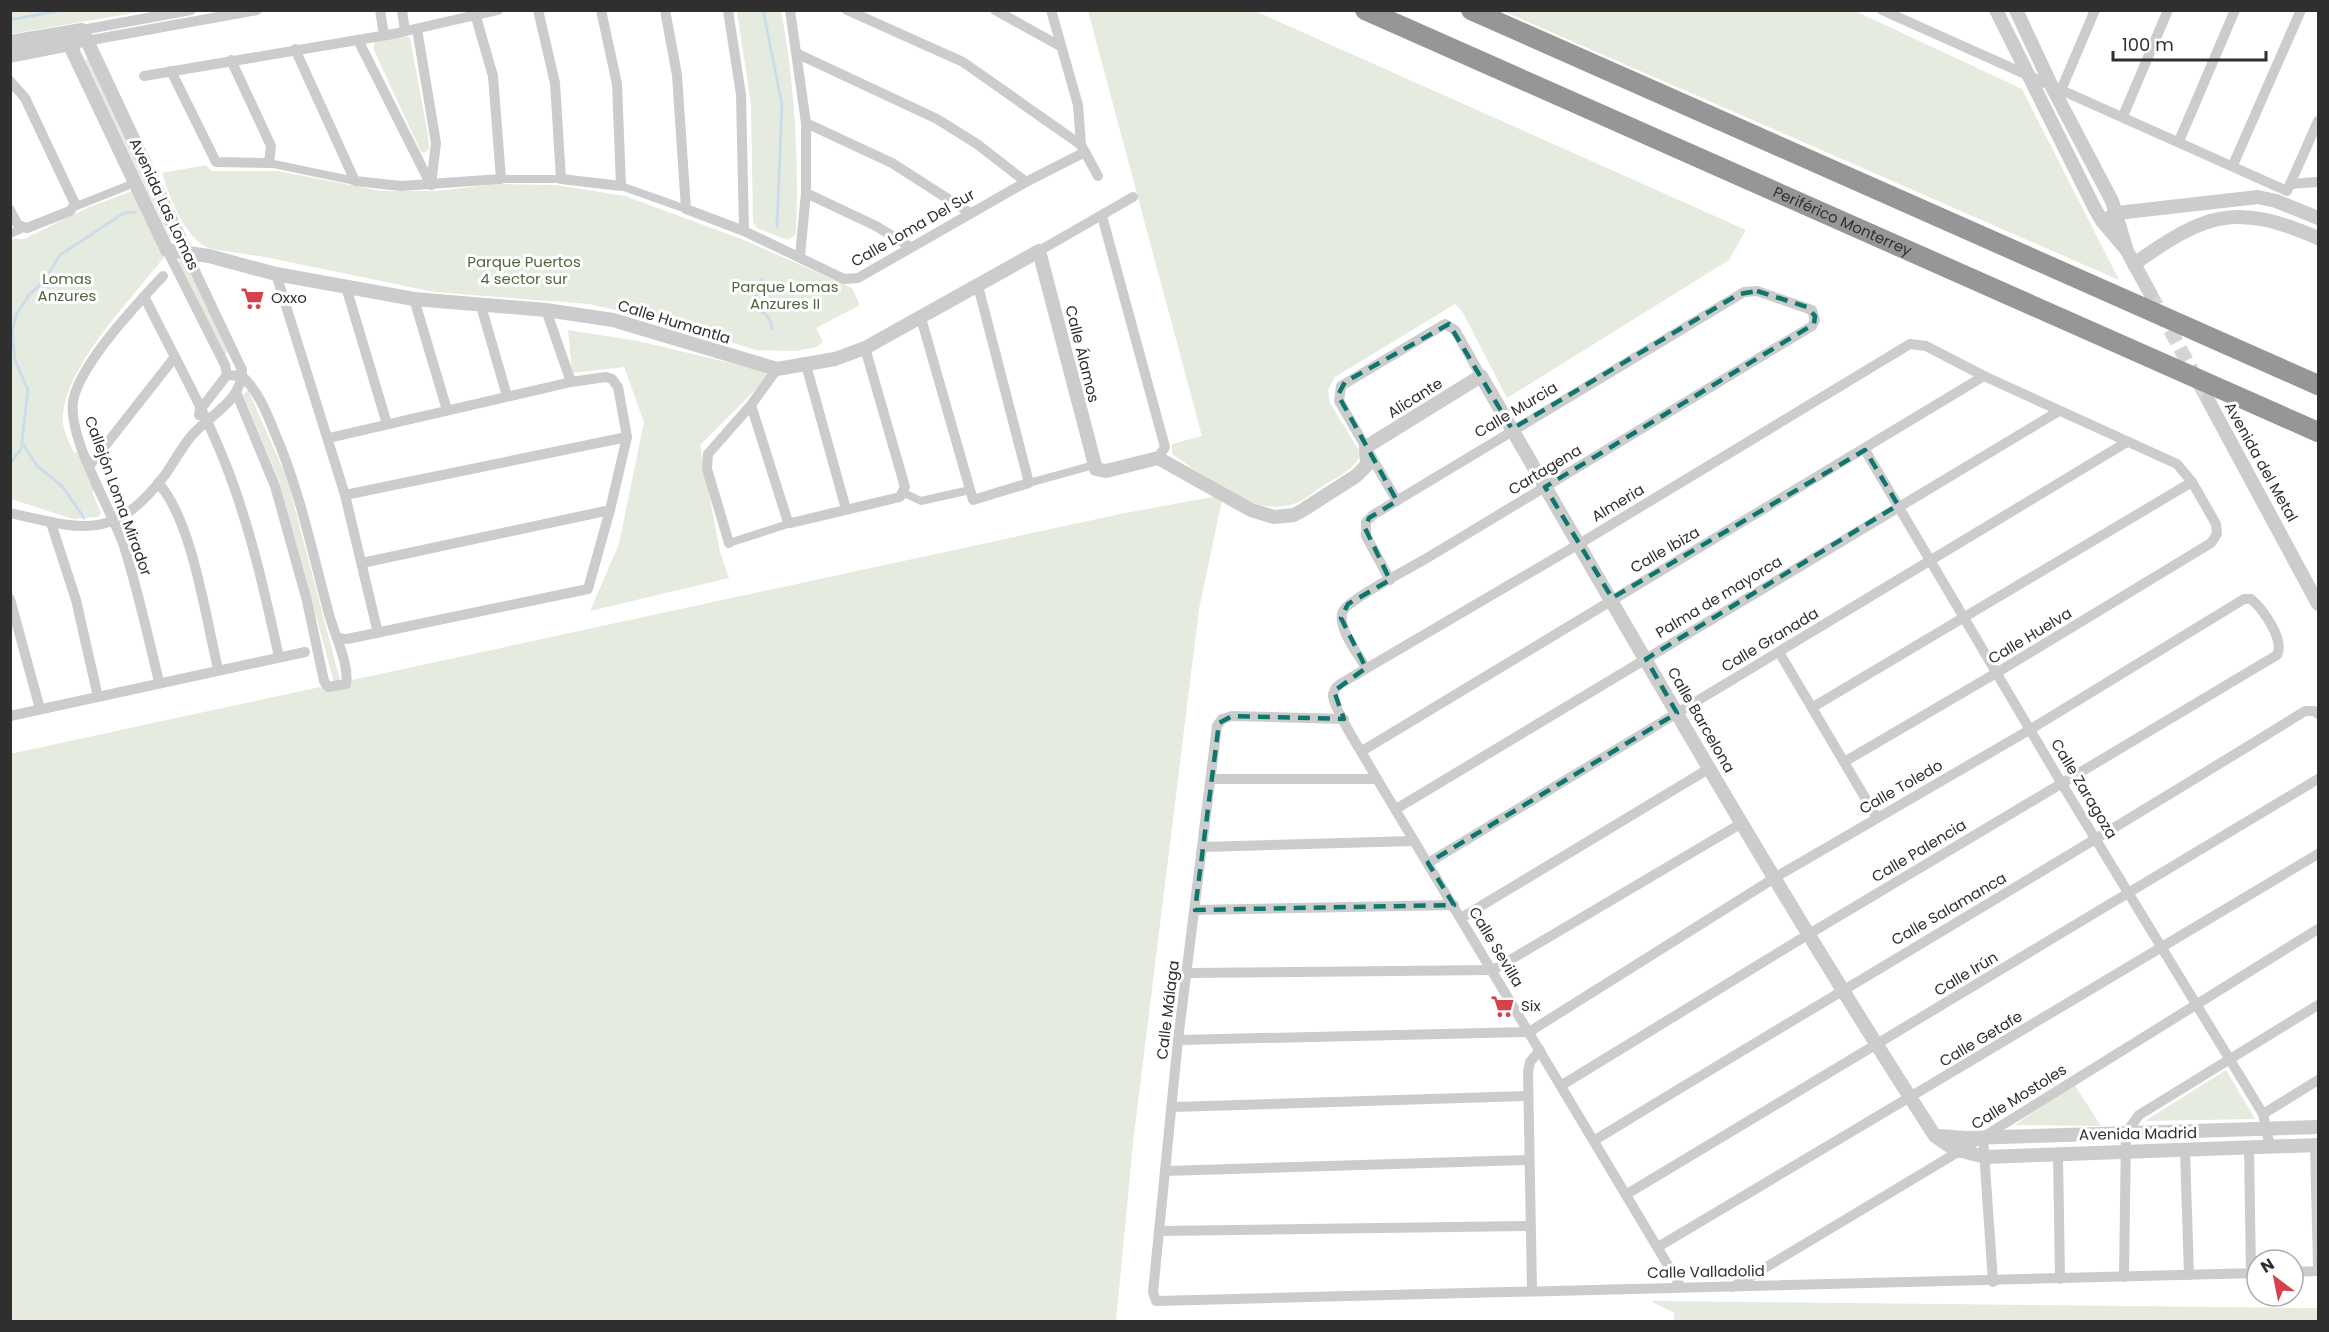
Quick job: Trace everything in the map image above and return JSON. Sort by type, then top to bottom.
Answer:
[{"type":"highway","name":"Periférico Monterrey","points":[[1365,10],[2319,432]]},
{"type":"highway","points":[[1471,10],[2319,385]]},
{"type":"street","points":[[84,36],[191,10]]},
{"type":"street","points":[[10,56],[67,39],[257,10]]},
{"type":"street","points":[[380,10],[384,35]]},
{"type":"street","points":[[402,10],[411,30],[436,143],[431,185]]},
{"type":"street","points":[[144,76],[358,40],[476,17],[498,10]]},
{"type":"street","points":[[538,10],[559,110],[561,179]]},
{"type":"street","points":[[601,10],[618,84],[621,186]]},
{"type":"street","points":[[171,71],[216,162],[269,163],[391,186],[501,179],[561,179],[621,186],[686,209],[677,75],[665,10]]},
{"type":"street","points":[[728,10],[741,95],[744,231]]},
{"type":"street","points":[[790,10],[806,123],[806,192],[800,256]]},
{"type":"street","points":[[848,10],[963,62],[1083,148]]},
{"type":"street","points":[[995,10],[1060,46]]},
{"type":"street","points":[[1051,10],[1078,105],[1083,148],[1098,176]]},
{"type":"street","points":[[1882,10],[2056,89],[2288,187],[2319,182]]},
{"type":"street","points":[[1996,10],[2027,76],[2102,221],[2127,251],[2150,293]]},
{"type":"street","points":[[2056,89],[2095,10]]},
{"type":"street","points":[[2123,116],[2168,10]]},
{"type":"street","points":[[2179,141],[2235,10]]},
{"type":"street","points":[[2233,165],[2301,10]]},
{"type":"street","points":[[2022,14],[2117,213],[2127,251]]},
{"type":"street","points":[[476,17],[493,76],[501,179]]},
{"type":"street","name":"Avenida Las Lomas","points":[[84,36],[238,359],[242,376],[263,405],[291,471],[337,638],[347,678],[346,684],[334,688],[328,687],[322,677],[307,601],[275,486],[236,392]]},
{"type":"street","points":[[10,42],[67,39]]},
{"type":"street","name":"Avenida Las Lomas","points":[[67,39],[167,250],[225,364],[227,375]]},
{"type":"street","points":[[358,40],[431,185]]},
{"type":"street","points":[[295,49],[355,181]]},
{"type":"street","points":[[798,54],[901,100],[937,119],[977,144],[1026,182]]},
{"type":"street","points":[[231,60],[271,146],[269,163]]},
{"type":"street","points":[[10,81],[25,98],[73,198],[74,207]]},
{"type":"street","points":[[2288,187],[2319,121]]},
{"type":"street","points":[[806,123],[909,172],[970,213]]},
{"type":"street","name":"Calle Loma Del Sur","points":[[686,209],[744,231],[844,279],[853,280],[1083,148]]},
{"type":"street","points":[[10,234],[136,182]]},
{"type":"street","points":[[806,192],[866,221],[910,247]]},
{"type":"street","name":"Calle Humantla","points":[[167,250],[186,252],[276,274],[414,299],[546,310],[636,326],[777,369],[806,365],[866,348],[1133,197]]},
{"type":"street","points":[[2102,221],[2117,213],[2258,197],[2276,201],[2319,218]]},
{"type":"street","points":[[2193,204],[2198,224]]},
{"type":"street","points":[[10,210],[18,225],[23,228]]},
{"type":"street","points":[[1102,216],[1165,447],[1158,458]]},
{"type":"street","points":[[2134,264],[2198,224],[2219,218],[2255,216],[2286,224],[2319,238]]},
{"type":"street","name":"Calle Álamos","points":[[1039,251],[1094,465]]},
{"type":"street","points":[[276,274],[329,438],[378,633]]},
{"type":"street","name":"Callejón Loma Mirador","points":[[159,682],[139,596],[114,522],[74,427],[74,396],[91,363],[162,276]]},
{"type":"street","points":[[978,286],[1029,483]]},
{"type":"street","points":[[345,287],[387,423]]},
{"type":"street","name":"Cartagena","points":[[1366,668],[1342,624],[1342,614],[1348,604],[1812,326],[1815,320],[1807,307],[1757,291],[1739,294]]},
{"type":"street","name":"Calle Murcia","points":[[1390,580],[1366,536],[1365,528],[1369,518],[1512,429],[1739,294]]},
{"type":"street","points":[[144,296],[207,422],[247,526],[279,657]]},
{"type":"street","points":[[414,299],[447,410]]},
{"type":"street","points":[[481,306],[507,396]]},
{"type":"street","points":[[546,310],[571,382]]},
{"type":"street","points":[[921,318],[973,500],[1094,465],[1101,471],[1106,471],[1158,458],[1251,510],[1266,516],[1284,517],[1304,510],[1356,476],[1367,465],[1366,447]]},
{"type":"street","name":"Calle Barcelona","points":[[1366,447],[1339,401],[1339,389],[1345,382],[1441,325],[1449,324],[1455,330],[1677,713],[1809,934],[1935,1136],[1960,1151]]},
{"type":"street","name":"Almeria","points":[[1340,684],[1579,544],[1910,344],[1926,346],[1984,376]]},
{"type":"street","points":[[777,369],[751,405],[712,447],[706,462],[729,543],[791,523],[900,497],[904,493],[905,487],[866,348]]},
{"type":"street","points":[[90,465],[174,358]]},
{"type":"street","points":[[806,365],[846,509]]},
{"type":"street","points":[[10,513],[51,523],[84,527],[114,522],[134,508],[158,483],[196,430],[236,392],[242,376],[227,375],[200,410],[196,430]]},
{"type":"street","name":"Alicante","points":[[1366,447],[1481,376]]},
{"type":"street","points":[[1813,707],[2192,482],[2177,464],[1984,376]]},
{"type":"street","name":"Calle Ibiza","points":[[1362,751],[1611,598],[1865,450],[1984,376]]},
{"type":"street","points":[[329,438],[507,396],[606,377],[612,379],[618,387],[627,437],[588,589],[378,633],[347,639],[337,638]]},
{"type":"street","name":"Avenida del Metal","points":[[2208,400],[2319,604]]},
{"type":"street","points":[[751,405],[787,519],[791,523]]},
{"type":"street","name":"Palma de mayorca","points":[[1396,809],[1898,505],[2059,411]]},
{"type":"street","points":[[345,495],[627,437]]},
{"type":"street","name":"Calle Granada","points":[[1428,863],[2127,442]]},
{"type":"street","points":[[1366,447],[1397,501]]},
{"type":"street","name":"Calle Zaragoza","points":[[1865,450],[2062,784],[2263,1114],[2268,1128],[2270,1147]]},
{"type":"street","name":"Calle Huelva","points":[[1844,762],[2211,543],[2217,534],[2216,524],[2192,482]]},
{"type":"street","points":[[158,483],[173,502],[184,535],[218,669]]},
{"type":"street","points":[[904,493],[921,501],[970,490]]},
{"type":"street","points":[[362,563],[610,510]]},
{"type":"street","points":[[51,523],[76,600],[98,697]]},
{"type":"street","points":[[10,599],[40,709]]},
{"type":"street","name":"Calle Toledo","points":[[1529,1032],[1776,878],[2031,729],[2244,599],[2251,599],[2277,638]]},
{"type":"street","name":"Calle Palencia","points":[[1562,1085],[1809,934],[2277,655],[2280,648],[2277,638]]},
{"type":"street","points":[[10,716],[218,669],[305,652]]},
{"type":"street","points":[[1779,652],[1876,818]]},
{"type":"street","name":"Calle Sevilla","points":[[1340,684],[1333,695],[1377,779],[1681,1287]]},
{"type":"street","name":"Calle Salamanca","points":[[1595,1140],[1844,988],[2097,840],[2305,711],[2314,711],[2319,714]]},
{"type":"street","name":"Calle Málaga","points":[[1156,1301],[1153,1292],[1178,1040],[1219,723],[1232,716],[1344,719]]},
{"type":"street","points":[[1461,918],[1710,768]]},
{"type":"street","points":[[1211,779],[1377,779]]},
{"type":"street","name":"Calle Irún","points":[[1627,1194],[2319,779]]},
{"type":"street","points":[[1187,973],[1493,970],[1743,822]]},
{"type":"street","points":[[1202,847],[1414,841]]},
{"type":"street","name":"Calle Getafe","points":[[1658,1247],[2319,854]]},
{"type":"street","points":[[1195,910],[1454,905]]},
{"type":"street","name":"Calle Mostoles","points":[[1732,1287],[1983,1137],[2319,929]]},
{"type":"street","points":[[2124,1277],[2126,1133],[2139,1114],[2319,1005]]},
{"type":"street","points":[[1178,1040],[1529,1032]]},
{"type":"street","points":[[1532,1290],[1528,1096],[1530,1062],[1540,1050]]},
{"type":"street","points":[[2263,1114],[2319,1080]]},
{"type":"street","points":[[1173,1107],[1528,1096]]},
{"type":"street","name":"Avenida Madrid","points":[[1983,1137],[2319,1127]]},
{"type":"street","points":[[1935,1136],[1983,1137],[1993,1282]]},
{"type":"street","points":[[2317,1145],[2319,1265]]},
{"type":"street","name":"Avenida Madrid","points":[[1960,1151],[1985,1157],[2317,1145]]},
{"type":"street","points":[[2249,1148],[2253,1248]]},
{"type":"street","points":[[2185,1150],[2189,1275]]},
{"type":"street","points":[[2058,1153],[2060,1279]]},
{"type":"street","points":[[1165,1171],[1529,1160]]},
{"type":"street","points":[[1159,1231],[1530,1226]]},
{"type":"street","name":"Calle Valladolid","points":[[1156,1301],[1532,1290],[1993,1282],[2245,1273]]},
{"type":"highlighted area","points":[[1757,291],[1807,307],[1815,316],[1814,324],[1545,487],[1612,598],[1865,450],[1898,505],[1646,659],[1677,713],[1428,863],[1454,905],[1195,910],[1219,723],[1232,716],[1344,719],[1334,691],[1366,668],[1341,618],[1348,604],[1390,580],[1365,528],[1369,518],[1397,501],[1338,395],[1345,382],[1449,324],[1512,429],[1739,294]]},
{"type":"green space","points":[[11,10],[145,10],[145,11],[11,34]]},
{"type":"green space","points":[[737,11],[781,11],[793,94],[797,178],[796,234],[788,240],[757,228],[753,222],[751,104]]},
{"type":"green space","points":[[1088,11],[1255,11],[1746,230],[1729,260],[1507,398],[1462,311],[1455,304],[1335,377],[1328,390],[1330,403],[1361,454],[1350,468],[1296,503],[1280,507],[1263,506],[1247,501],[1214,484],[1172,454],[1172,444],[1202,436]]},
{"type":"green space","points":[[1503,11],[1855,11],[2022,89],[2119,280]]},
{"type":"green space","points":[[405,36],[410,38],[428,135],[429,149],[424,153],[421,152],[373,48],[375,42]]},
{"type":"green space","points":[[88,57],[171,235],[170,238],[85,61]]},
{"type":"green space","points":[[206,165],[211,171],[278,171],[381,191],[435,191],[499,184],[556,185],[625,196],[744,240],[852,288],[860,305],[816,328],[823,342],[816,347],[797,351],[756,350],[660,320],[589,304],[434,292],[265,257],[211,249],[202,244],[186,228],[169,195],[162,173]]},
{"type":"green space","name":"Lomas Anzures","points":[[132,191],[164,257],[85,358],[73,380],[65,402],[63,423],[65,431],[74,453],[78,452],[95,490],[92,492],[101,513],[98,517],[73,519],[11,499],[11,239],[24,239],[87,208]]},
{"type":"green space","points":[[180,257],[184,258],[228,352],[225,354],[179,263]]},
{"type":"green space","points":[[568,330],[638,341],[772,373],[700,445],[720,552],[729,578],[590,611],[619,544],[644,422],[624,367],[572,373]]},
{"type":"green space","points":[[248,390],[287,478],[340,680],[334,682],[279,481],[243,395]]},
{"type":"green space","points":[[1223,495],[1199,609],[1133,1143],[1116,1321],[11,1321],[10,754],[1125,513]]},
{"type":"green space","points":[[2226,1070],[2255,1119],[2145,1121]]},
{"type":"green space","points":[[2074,1084],[2101,1126],[2015,1125]]},
{"type":"green space","points":[[1651,1301],[2318,1308],[2318,1321],[1674,1322],[1674,1313]]},
{"type":"waterway","points":[[10,20],[62,10]]},
{"type":"waterway","points":[[763,10],[782,105],[777,226]]},
{"type":"waterway","points":[[10,464],[21,449],[28,390],[15,360],[12,332],[16,315],[29,295],[43,282],[60,255],[124,213],[135,212]]},
{"type":"waterway","points":[[762,279],[755,300],[758,309],[770,320],[772,329]]},
{"type":"waterway","points":[[23,444],[37,466],[63,487],[84,518]]},
{"type":"tunnel","points":[[2150,293],[2208,400]]},
{"type":"place","name":"Oxxo","points":[[253,298]]},
{"type":"place","name":"Six","points":[[1503,1006]]},
{"type":"park label","name":"Parque Puertos 4 sector sur","points":[[524,270]]},
{"type":"park label","name":"Parque Lomas Anzures II","points":[[785,296]]}]
